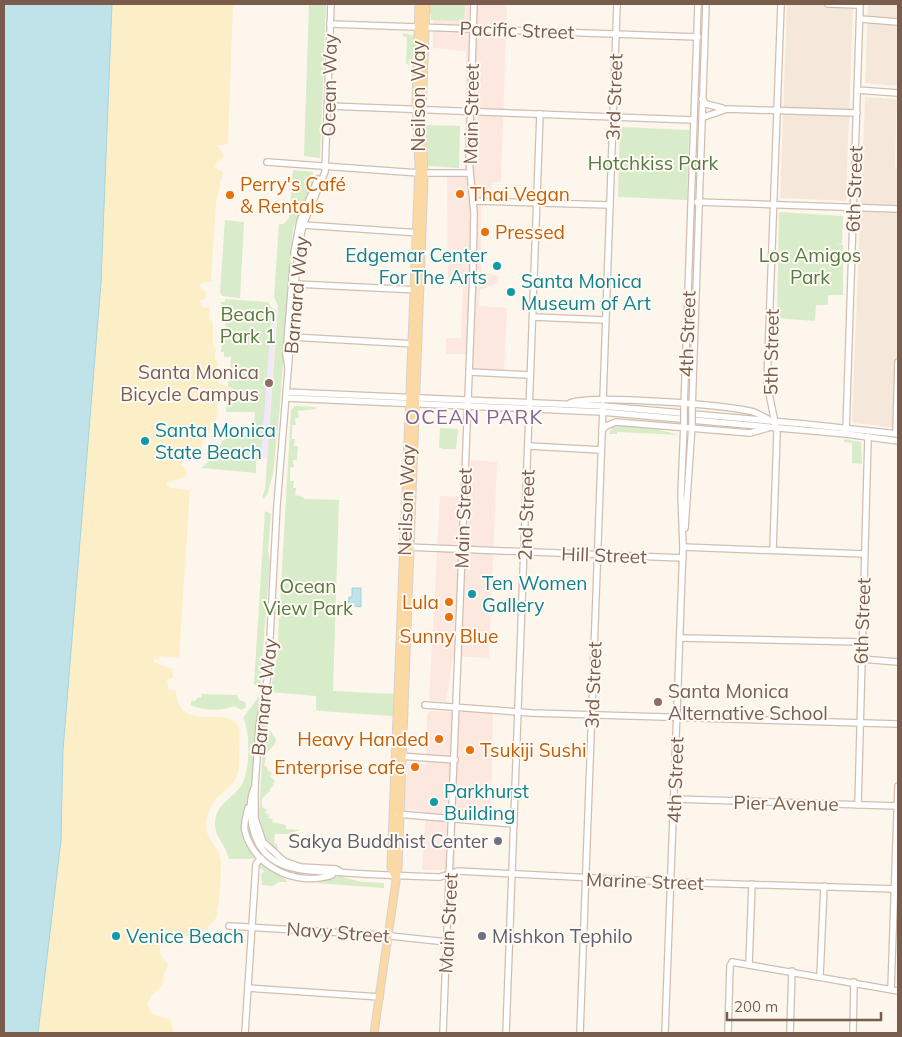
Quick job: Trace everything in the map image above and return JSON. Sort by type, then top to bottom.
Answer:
[{"type":"main road","name":"Neilson Way","points":[[419,4],[422,27]]},
{"type":"main road","name":"Neilson Way","points":[[374,1033],[388,935],[394,907],[395,876],[391,868],[397,814],[422,173],[419,109],[422,27],[426,4]]},
{"type":"street","name":"Ocean Way","points":[[325,166],[331,4]]},
{"type":"street","name":"Main Street","points":[[443,1033],[469,372],[474,201],[470,174],[470,110],[474,4]]},
{"type":"street","name":"3rd Street","points":[[580,1033],[617,4]]},
{"type":"street","name":"4th Street","points":[[684,547],[681,494],[693,201],[698,4]]},
{"type":"street","name":"4th Street","points":[[665,1033],[683,558],[692,426],[706,4]]},
{"type":"street","name":"5th Street","points":[[773,549],[773,424],[767,383],[781,4]]},
{"type":"street","points":[[828,4],[860,4]]},
{"type":"street","name":"6th Street","points":[[846,431],[860,4]]},
{"type":"street","points":[[860,20],[898,22]]},
{"type":"street","name":"Pacific Street","points":[[330,24],[704,37]]},
{"type":"street","points":[[857,90],[898,93]]},
{"type":"street","points":[[702,99],[706,104],[727,109],[777,109],[857,113]]},
{"type":"street","points":[[328,106],[613,117],[694,118],[703,118],[727,109]]},
{"type":"street","points":[[694,118],[699,112],[703,118]]},
{"type":"street","name":"2nd Street","points":[[506,1033],[540,114]]},
{"type":"street","points":[[266,162],[422,173],[470,174]]},
{"type":"street","name":"Barnard Way","points":[[325,166],[325,172],[303,225],[298,249],[286,395],[268,675],[259,726],[254,787],[256,825],[263,842],[271,851],[284,861],[296,866],[336,869],[338,873]]},
{"type":"street","name":"Barnard Way","points":[[288,368],[286,359],[288,321],[296,237],[302,214],[325,166]]},
{"type":"street","points":[[474,201],[610,205]]},
{"type":"street","points":[[693,201],[853,209],[898,209]]},
{"type":"street","points":[[303,225],[419,233]]},
{"type":"street","points":[[296,284],[417,290]]},
{"type":"street","points":[[533,317],[605,320]]},
{"type":"street","points":[[292,337],[415,344]]},
{"type":"street","points":[[897,434],[898,362]]},
{"type":"street","points":[[469,372],[530,375]]},
{"type":"street","points":[[286,395],[467,403],[684,406],[752,412],[773,424]]},
{"type":"street","points":[[530,404],[565,404],[577,401],[603,406],[773,424],[897,434]]},
{"type":"street","points":[[603,406],[616,422]]},
{"type":"street","points":[[602,430],[616,422],[684,425],[750,433],[773,424]]},
{"type":"street","points":[[846,431],[868,437],[898,441]]},
{"type":"street","points":[[868,437],[869,433],[883,432]]},
{"type":"street","points":[[876,438],[897,434]]},
{"type":"street","name":"6th Street","points":[[858,805],[868,437]]},
{"type":"street","points":[[868,455],[876,438]]},
{"type":"street","points":[[529,446],[601,450]]},
{"type":"street","name":"Hill Street","points":[[407,547],[683,558]]},
{"type":"street","points":[[684,547],[864,554]]},
{"type":"street","points":[[680,638],[862,642]]},
{"type":"street","points":[[861,659],[898,662]]},
{"type":"street","points":[[425,705],[456,708],[677,717],[898,724]]},
{"type":"street","points":[[399,756],[454,760]]},
{"type":"street","name":"Barnard Way","points":[[254,787],[249,799],[245,830],[250,844],[261,858],[279,872],[298,878],[322,879],[338,873]]},
{"type":"street","points":[[891,989],[895,974],[898,787]]},
{"type":"street","name":"Barnard Way","points":[[252,794],[252,828],[260,845],[271,857],[281,864],[297,870],[395,876]]},
{"type":"street","name":"Pier Avenue","points":[[674,799],[897,806]]},
{"type":"street","points":[[397,814],[514,824]]},
{"type":"street","points":[[245,1033],[256,864],[261,858]]},
{"type":"street","name":"Marine Street","points":[[395,876],[440,877],[458,871],[671,882],[895,889]]},
{"type":"street","points":[[749,964],[752,884]]},
{"type":"street","points":[[820,976],[824,886]]},
{"type":"street","name":"Navy Street","points":[[229,926],[388,935],[447,942]]},
{"type":"street","points":[[728,1033],[730,966],[732,962],[898,991]]},
{"type":"street","points":[[790,1033],[792,971]]},
{"type":"street","points":[[853,1033],[854,982]]},
{"type":"street","points":[[248,988],[380,997]]},
{"type":"shaded area","points":[[433,4],[507,4],[501,182],[492,182],[491,194],[481,194],[481,271],[499,276],[499,283],[480,290],[479,306],[507,308],[504,371],[473,369],[473,354],[446,354],[446,338],[461,338],[463,280],[448,278],[447,176],[465,176],[466,51],[433,48]]},
{"type":"shaded area","points":[[787,4],[853,4],[846,201],[780,198]]},
{"type":"shaded area","points":[[868,4],[898,4],[898,86],[865,83]]},
{"type":"shaded area","points":[[865,97],[897,99],[895,168],[898,169],[898,428],[854,423],[852,419]]},
{"type":"shaded area","name":"Santa Monica Bicycle Campus","points":[[272,308],[277,309],[267,458],[261,458]]},
{"type":"shaded area","points":[[471,460],[497,462],[489,658],[453,656],[446,702],[429,700],[440,496],[470,497]]},
{"type":"shaded area","points":[[430,711],[493,713],[491,816],[456,814],[455,870],[422,870],[426,812],[404,809],[407,764],[426,764],[427,715]]},
{"type":"green space","points":[[309,4],[326,4],[320,158],[304,156]]},
{"type":"green space","points":[[429,4],[465,4],[464,21],[431,20],[431,14],[428,14]]},
{"type":"green space","points":[[403,33],[415,36],[413,66],[406,64],[407,37],[403,36]]},
{"type":"green space","points":[[427,125],[460,126],[459,168],[428,166]]},
{"type":"green space","name":"Hotchkiss Park","points":[[620,127],[689,130],[687,200],[618,197]]},
{"type":"green space","points":[[293,170],[313,172],[313,182],[293,229],[273,474],[268,493],[264,499],[262,498],[265,489],[278,306],[274,297],[279,224],[284,224],[289,218]]},
{"type":"green space","name":"Los Amigos Park","points":[[779,212],[843,216],[842,244],[836,244],[843,245],[843,295],[828,295],[828,305],[816,305],[815,321],[777,318]]},
{"type":"green space","points":[[225,220],[244,222],[240,298],[222,296],[220,292]]},
{"type":"green space","name":"Beach Park 1","points":[[225,299],[268,302],[272,308],[261,458],[256,461],[256,473],[201,468],[217,455],[222,441],[248,432],[252,428],[254,421],[255,412],[226,412],[227,398],[232,398],[232,388],[228,387],[231,357],[224,357],[224,352],[221,352],[226,321],[220,302],[225,302]]},
{"type":"green space","name":"Ocean View Park","points":[[295,406],[316,407],[316,409],[298,411],[299,418],[295,418],[296,425],[292,425],[292,439],[295,439],[294,446],[298,446],[297,460],[293,460],[294,467],[290,468],[290,481],[294,481],[295,495],[304,499],[339,500],[333,691],[394,694],[393,716],[320,711],[316,710],[316,696],[270,692],[277,657],[291,410]]},
{"type":"green space","points":[[625,426],[657,429],[679,435],[617,432],[617,434],[609,434],[612,427]]},
{"type":"green space","points":[[440,428],[458,429],[456,449],[443,449],[439,447]]},
{"type":"green space","points":[[844,439],[861,442],[862,464],[852,463],[852,443],[844,442]]},
{"type":"green space","points":[[265,511],[271,514],[268,551],[270,561],[260,687],[254,684]]},
{"type":"green space","points":[[202,694],[237,695],[239,700],[245,702],[246,707],[242,710],[234,706],[212,710],[191,705],[191,701],[195,701],[198,697],[201,698]]},
{"type":"green space","points":[[259,696],[252,782],[246,812],[241,823],[244,838],[256,857],[254,859],[229,859],[216,833],[216,817],[221,807],[237,791],[244,780],[248,762],[248,742],[246,724],[243,718]]},
{"type":"green space","points":[[264,722],[276,739],[275,744],[264,756],[266,758],[264,765],[272,773],[270,776],[275,781],[274,786],[262,798],[262,807],[267,810],[265,813],[270,815],[268,818],[273,819],[272,822],[286,825],[286,829],[300,830],[287,834],[275,834],[274,843],[277,844],[279,854],[266,840],[259,817]]},
{"type":"green space","points":[[261,864],[287,882],[279,882],[273,886],[262,885],[261,874],[264,871],[261,868],[258,871]]},
{"type":"green space","points":[[340,876],[361,882],[384,883],[384,888],[316,883]]},
{"type":"sand","name":"Santa Monica State Beach","points":[[112,4],[233,4],[228,144],[218,146],[224,156],[214,167],[223,172],[216,202],[211,281],[201,283],[200,287],[207,294],[200,301],[203,307],[210,308],[209,320],[213,321],[213,347],[216,348],[215,360],[217,360],[218,373],[220,373],[219,384],[233,388],[232,398],[218,399],[216,422],[211,422],[210,433],[203,433],[202,449],[195,449],[195,460],[182,461],[181,465],[187,470],[187,476],[167,483],[167,486],[171,486],[171,488],[190,490],[179,658],[160,656],[159,659],[154,659],[154,662],[172,669],[173,677],[167,680],[169,690],[176,690],[179,704],[185,712],[203,717],[223,717],[232,720],[238,726],[240,734],[239,766],[235,780],[214,802],[206,822],[206,829],[218,851],[221,863],[216,918],[198,934],[173,938],[163,943],[161,947],[160,952],[168,965],[162,986],[151,995],[147,1005],[153,1014],[171,1020],[174,1033],[38,1033],[61,840],[63,750],[101,283]]},
{"type":"water","points":[[4,4],[112,4],[101,283],[63,750],[61,840],[38,1033],[4,1033]]},
{"type":"water","points":[[352,588],[361,588],[361,607],[348,605],[349,597],[352,597]]},
{"type":"place","name":"Thai Vegan","points":[[460,194]]},
{"type":"place","name":"Perry's Café & Rentals","points":[[230,195]]},
{"type":"place","name":"Pressed","points":[[485,232]]},
{"type":"place","name":"Edgemar Center For The Arts","points":[[497,266]]},
{"type":"place","name":"Santa Monica Museum of Art","points":[[511,292]]},
{"type":"place","name":"Santa Monica Bicycle Campus","points":[[269,383]]},
{"type":"place","name":"Santa Monica State Beach","points":[[145,441]]},
{"type":"place","name":"Ten Women Gallery","points":[[472,594]]},
{"type":"place","name":"Lula","points":[[449,602]]},
{"type":"place","name":"Sunny Blue","points":[[449,617]]},
{"type":"place","name":"Santa Monica Alternative School","points":[[658,702]]},
{"type":"place","name":"Heavy Handed","points":[[439,739]]},
{"type":"place","name":"Tsukiji Sushi","points":[[470,750]]},
{"type":"place","name":"Enterprise cafe","points":[[415,767]]},
{"type":"place","name":"Parkhurst Building","points":[[434,802]]},
{"type":"place","name":"Sakya Buddhist Center","points":[[498,841]]},
{"type":"place","name":"Venice Beach","points":[[116,936]]},
{"type":"place","name":"Mishkon Tephilo","points":[[482,936]]},
{"type":"district","name":"OCEAN PARK","points":[[474,417]]}]
